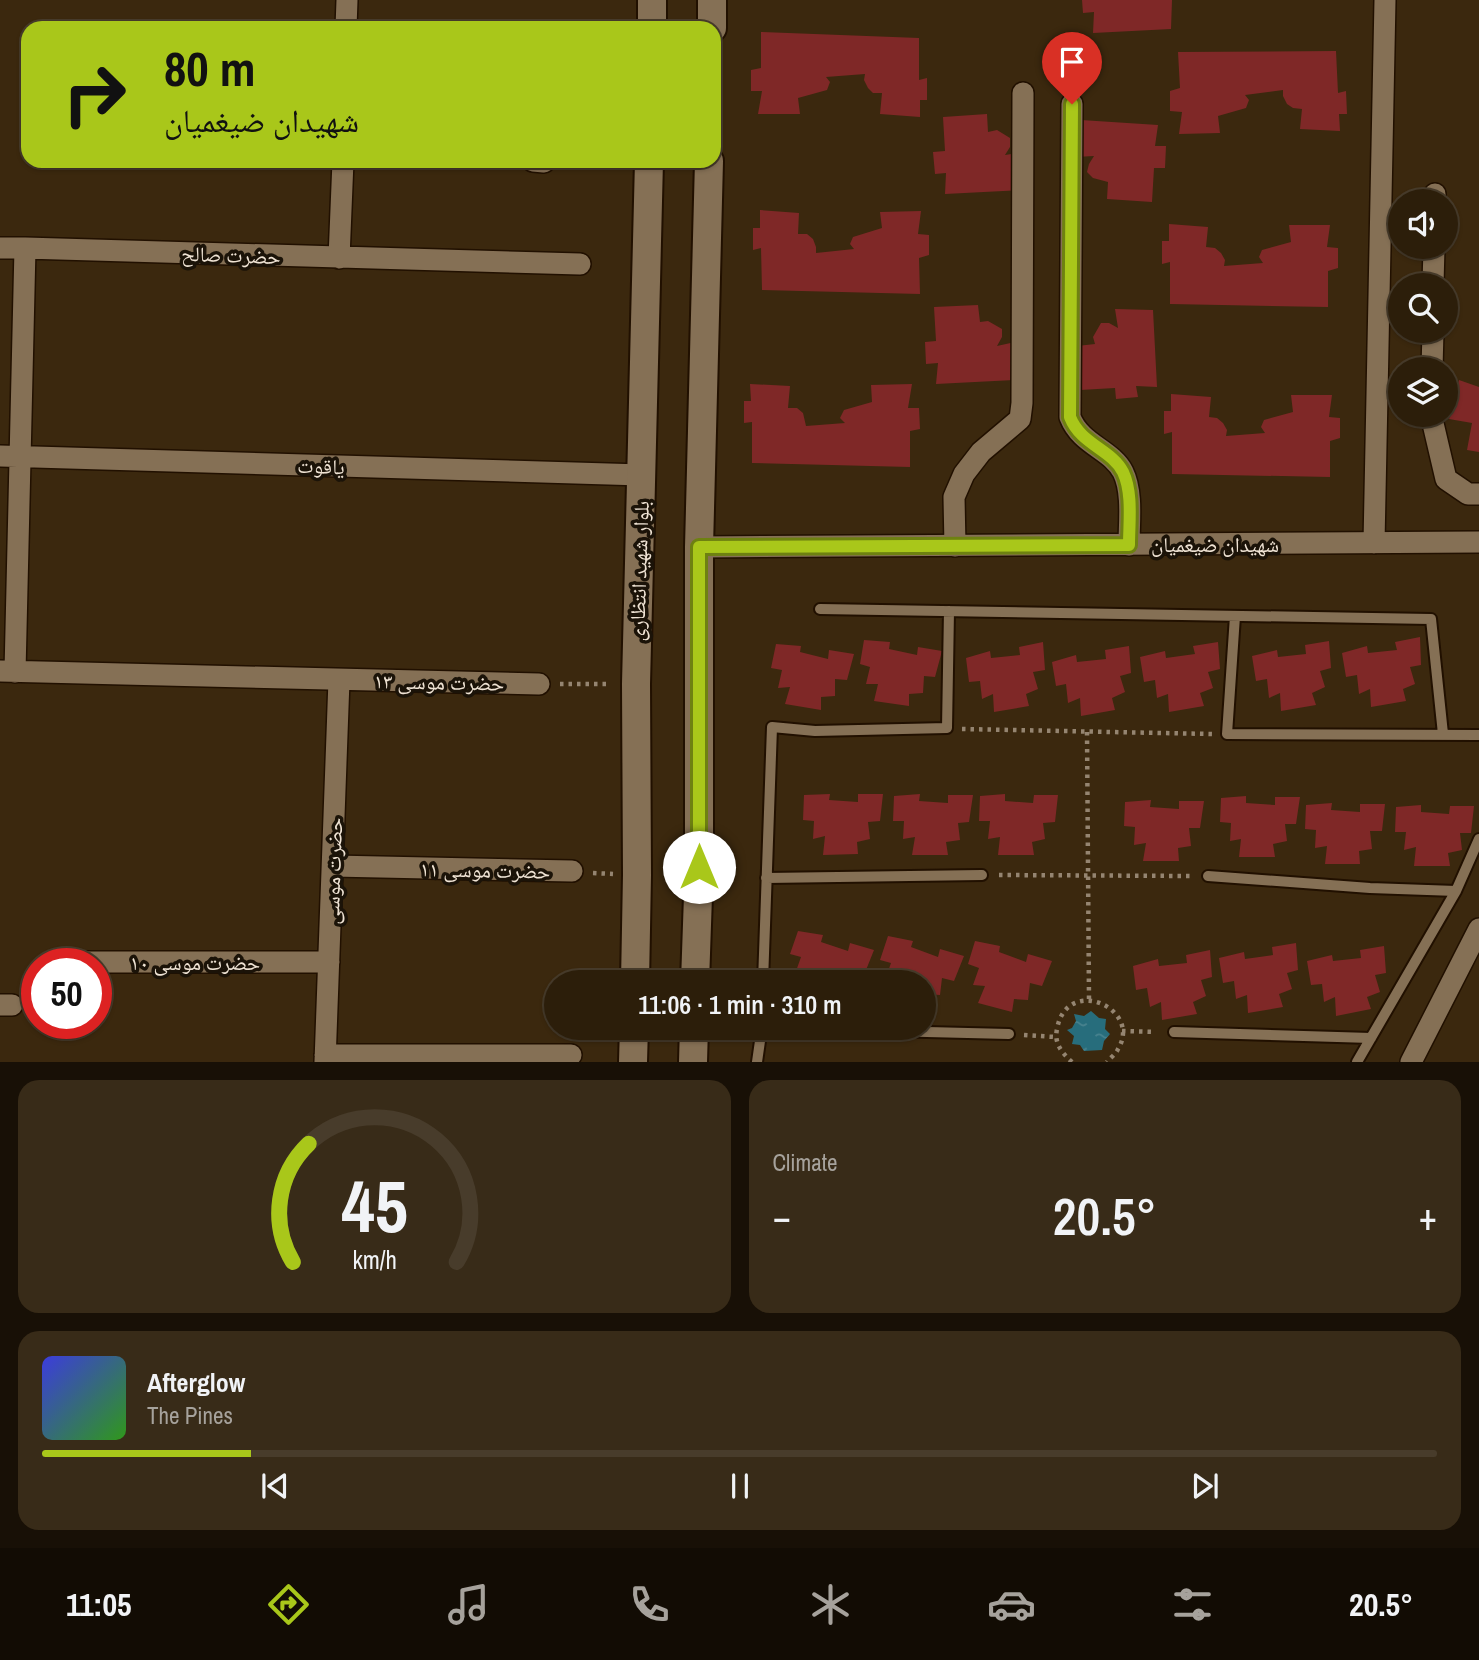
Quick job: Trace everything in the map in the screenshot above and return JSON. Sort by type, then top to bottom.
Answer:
[{"type":"main road","points":[[652,0],[652,21]]},
{"type":"main road","points":[[712,0],[712,21]]},
{"type":"main road","name":"بلوار شهید انتظاری","points":[[635,970],[636,684],[649,168]]},
{"type":"main road","points":[[695,970],[699,867],[699,547],[709,168]]},
{"type":"main road","points":[[633,1062],[634,1040]]},
{"type":"main road","points":[[693,1062],[694,1040]]},
{"type":"street","points":[[346,21],[347,0]]},
{"type":"street","points":[[1374,543],[1385,0]]},
{"type":"street","points":[[955,546],[954,497],[964,474],[981,452],[1020,419],[1023,93]]},
{"type":"street","points":[[1072,104],[1070,417],[1084,438],[1124,473],[1127,484],[1129,545]]},
{"type":"street","points":[[339,258],[342,168]]},
{"type":"street","name":"حضرت صالح","points":[[0,248],[580,264]]},
{"type":"street","points":[[8,671],[10,456],[25,248]]},
{"type":"street","points":[[1434,427],[1446,479],[1468,494],[1479,494]]},
{"type":"street","name":"یاقوت","points":[[10,456],[642,475]]},
{"type":"street","name":"شهیدان ضیغمیان","points":[[699,547],[1479,542]]},
{"type":"street","name":"حضرت موسی ۱۳","points":[[8,671],[539,684]]},
{"type":"street","name":"حضرت موسی","points":[[325,1058],[339,680]]},
{"type":"street","name":"حضرت موسی ۱۱","points":[[333,866],[572,871]]},
{"type":"street","points":[[1411,1062],[1479,929]]},
{"type":"street","name":"حضرت موسی ۱۰","points":[[112,961],[329,962]]},
{"type":"street","points":[[325,1058],[571,1055]]},
{"type":"lane","points":[[820,609],[1431,619],[1443,734]]},
{"type":"lane","points":[[763,970],[772,727],[815,730],[947,728],[949,611]]},
{"type":"lane","points":[[1235,615],[1227,734],[1479,735]]},
{"type":"lane","points":[[1357,1062],[1456,891],[1479,839]]},
{"type":"lane","points":[[766,878],[982,875]]},
{"type":"lane","points":[[1208,876],[1370,888],[1456,891]]},
{"type":"lane","points":[[936,1032],[1009,1034]]},
{"type":"lane","points":[[1174,1032],[1371,1038]]},
{"type":"lane","points":[[757,1062],[760,1040]]},
{"type":"path","points":[[539,684],[636,684]]},
{"type":"path","points":[[947,728],[1227,734]]},
{"type":"path","points":[[1087,732],[1089,999]]},
{"type":"path","name":"حضرت موسی ۱۱","points":[[572,871],[637,875]]},
{"type":"path","points":[[982,875],[1208,876]]},
{"type":"path","points":[[1072,1062],[1061,1052],[1055,1037],[1059,1018],[1071,1004],[1089,999],[1105,1004],[1117,1014],[1122,1031],[1119,1049],[1107,1062]]},
{"type":"path","points":[[1122,1031],[1174,1032]]},
{"type":"path","points":[[1009,1034],[1055,1037]]},
{"type":"water","points":[[1091,1011],[1099,1018],[1106,1019],[1105,1029],[1110,1034],[1104,1041],[1102,1050],[1084,1051],[1080,1045],[1072,1044],[1074,1036],[1067,1030],[1072,1028],[1076,1021],[1074,1014],[1084,1016]]},
{"type":"building","points":[[1082,0],[1172,0],[1171,29],[1093,33],[1094,12],[1083,13]]},
{"type":"building","points":[[761,32],[919,38],[919,80],[927,78],[927,100],[920,100],[920,117],[880,114],[882,93],[873,93],[868,88],[864,80],[865,74],[826,77],[830,82],[827,90],[798,98],[800,114],[758,114],[762,91],[751,91],[751,70],[761,68]]},
{"type":"building","points":[[1336,51],[1338,93],[1346,91],[1347,114],[1339,114],[1340,131],[1300,129],[1302,109],[1287,104],[1283,90],[1245,95],[1249,100],[1246,108],[1218,116],[1220,133],[1179,134],[1182,112],[1170,111],[1170,91],[1180,88],[1178,52]]},
{"type":"building","points":[[987,114],[988,132],[997,130],[1010,138],[1010,147],[1005,155],[1024,152],[1022,190],[945,194],[946,173],[935,174],[933,152],[945,151],[943,117]]},
{"type":"building","points":[[1081,120],[1158,125],[1155,146],[1166,146],[1165,168],[1154,168],[1152,202],[1107,199],[1108,182],[1093,178],[1087,172],[1094,156],[1075,157]]},
{"type":"building","points":[[760,210],[799,213],[798,234],[807,234],[813,239],[816,253],[854,249],[850,244],[853,237],[882,228],[880,212],[921,211],[918,234],[929,235],[929,255],[919,258],[920,294],[762,290],[761,248],[753,250],[753,228],[760,228]]},
{"type":"building","points":[[1169,224],[1208,227],[1206,247],[1215,248],[1221,253],[1225,260],[1224,266],[1263,263],[1259,257],[1262,250],[1291,242],[1289,225],[1330,225],[1327,247],[1338,248],[1338,268],[1328,271],[1328,307],[1170,304],[1170,262],[1162,264],[1162,241],[1169,241]]},
{"type":"building","points":[[978,305],[980,322],[988,321],[1002,329],[1002,337],[997,346],[1015,342],[1014,380],[936,384],[938,363],[926,364],[925,342],[936,341],[934,307]]},
{"type":"building","points":[[1115,309],[1153,310],[1157,387],[1136,386],[1138,397],[1116,399],[1115,388],[1080,390],[1077,346],[1095,344],[1093,337],[1101,323],[1109,323],[1118,328]]},
{"type":"building","points":[[1459,380],[1479,387],[1479,452],[1467,450],[1472,423],[1458,421]]},
{"type":"building","points":[[750,384],[790,386],[788,408],[797,408],[803,413],[806,426],[845,423],[840,418],[844,410],[872,402],[871,385],[912,384],[908,408],[919,408],[920,429],[910,431],[910,467],[752,463],[752,422],[744,423],[744,401],[751,401]]},
{"type":"building","points":[[1171,394],[1211,397],[1209,417],[1217,418],[1223,423],[1227,430],[1226,436],[1265,433],[1261,427],[1264,420],[1293,412],[1291,395],[1332,395],[1329,417],[1340,418],[1340,438],[1330,441],[1330,477],[1172,474],[1172,432],[1164,434],[1164,411],[1171,411]]},
{"type":"building","points":[[1420,637],[1421,665],[1410,667],[1415,684],[1403,689],[1406,701],[1371,707],[1370,689],[1359,694],[1357,675],[1346,677],[1342,653],[1367,646],[1368,653],[1397,650],[1395,642]]},
{"type":"building","points":[[864,640],[890,642],[889,649],[917,655],[918,647],[942,651],[935,677],[924,676],[923,693],[909,694],[909,706],[874,701],[878,684],[866,684],[870,667],[860,664]]},
{"type":"building","points":[[1329,641],[1331,668],[1320,671],[1325,687],[1312,693],[1316,705],[1281,711],[1280,693],[1269,698],[1267,679],[1256,681],[1252,656],[1277,650],[1278,657],[1306,654],[1305,645]]},
{"type":"building","points":[[1043,642],[1045,670],[1033,672],[1038,689],[1026,694],[1029,706],[994,712],[993,694],[982,699],[980,681],[969,682],[966,658],[990,651],[991,658],[1020,655],[1019,647]]},
{"type":"building","points":[[1218,642],[1220,669],[1208,672],[1213,688],[1200,693],[1204,706],[1169,712],[1168,694],[1157,698],[1155,680],[1144,682],[1140,657],[1165,651],[1166,658],[1195,654],[1193,646]]},
{"type":"building","points":[[776,644],[801,646],[800,652],[828,659],[829,650],[854,654],[847,680],[835,679],[835,696],[821,697],[821,710],[785,704],[790,687],[778,688],[782,670],[771,668]]},
{"type":"building","points":[[1129,646],[1131,673],[1120,676],[1125,692],[1112,698],[1115,710],[1081,716],[1080,698],[1068,703],[1066,684],[1056,686],[1052,662],[1076,655],[1077,662],[1106,659],[1105,650]]},
{"type":"building","points":[[830,794],[829,800],[858,802],[858,794],[883,794],[880,821],[868,822],[870,839],[857,842],[858,854],[823,855],[825,836],[813,839],[814,821],[803,820],[804,795]]},
{"type":"building","points":[[920,794],[919,801],[948,803],[948,795],[973,795],[969,822],[958,823],[960,840],[946,842],[948,855],[912,855],[915,837],[903,839],[904,821],[893,821],[894,796]]},
{"type":"building","points":[[1005,794],[1005,801],[1033,803],[1034,795],[1058,795],[1055,822],[1043,823],[1045,839],[1032,842],[1034,855],[998,855],[1000,837],[988,839],[990,821],[979,821],[980,796]]},
{"type":"building","points":[[1246,796],[1246,803],[1275,805],[1275,797],[1300,797],[1296,824],[1285,824],[1287,841],[1273,844],[1275,857],[1239,857],[1241,839],[1230,841],[1231,823],[1220,822],[1221,798]]},
{"type":"building","points":[[1151,800],[1150,807],[1179,809],[1179,801],[1204,801],[1200,828],[1189,828],[1191,846],[1178,848],[1179,861],[1143,861],[1146,843],[1134,845],[1135,827],[1124,826],[1125,802]]},
{"type":"building","points":[[1332,803],[1331,810],[1360,812],[1360,804],[1385,804],[1382,831],[1370,831],[1372,849],[1359,851],[1360,864],[1325,864],[1327,846],[1315,848],[1316,830],[1305,829],[1306,805]]},
{"type":"building","points":[[1421,805],[1421,812],[1449,814],[1450,806],[1474,806],[1471,833],[1460,833],[1462,850],[1448,853],[1450,866],[1414,866],[1416,847],[1404,850],[1406,832],[1395,832],[1396,807]]},
{"type":"building","points":[[798,931],[823,935],[821,942],[848,951],[850,943],[874,950],[866,970],[796,970],[801,957],[790,954]]},
{"type":"building","points":[[888,936],[913,941],[911,947],[938,957],[940,949],[964,956],[954,981],[942,978],[940,995],[936,995],[936,970],[889,970],[891,963],[880,960]]},
{"type":"building","points":[[975,941],[1000,946],[999,952],[1026,962],[1028,954],[1052,961],[1042,986],[1030,983],[1028,1000],[1014,999],[1012,1012],[978,1003],[985,986],[973,985],[979,968],[968,964]]},
{"type":"building","points":[[1296,943],[1298,970],[1287,973],[1292,989],[1279,994],[1283,1007],[1248,1013],[1247,995],[1236,999],[1234,981],[1223,983],[1219,958],[1244,952],[1245,959],[1273,955],[1272,947]]},
{"type":"building","points":[[1384,946],[1386,973],[1375,975],[1380,992],[1367,997],[1371,1009],[1336,1016],[1335,997],[1324,1002],[1322,984],[1311,985],[1307,961],[1332,955],[1333,961],[1361,958],[1360,950]]},
{"type":"building","points":[[1210,950],[1212,977],[1201,980],[1206,996],[1193,1002],[1197,1014],[1162,1020],[1161,1002],[1150,1007],[1147,988],[1136,990],[1133,966],[1158,959],[1159,966],[1187,963],[1186,955]]},
{"type":"route","points":[[699,867],[699,547],[1129,545],[1127,484],[1124,473],[1084,438],[1070,417],[1072,104]]}]
